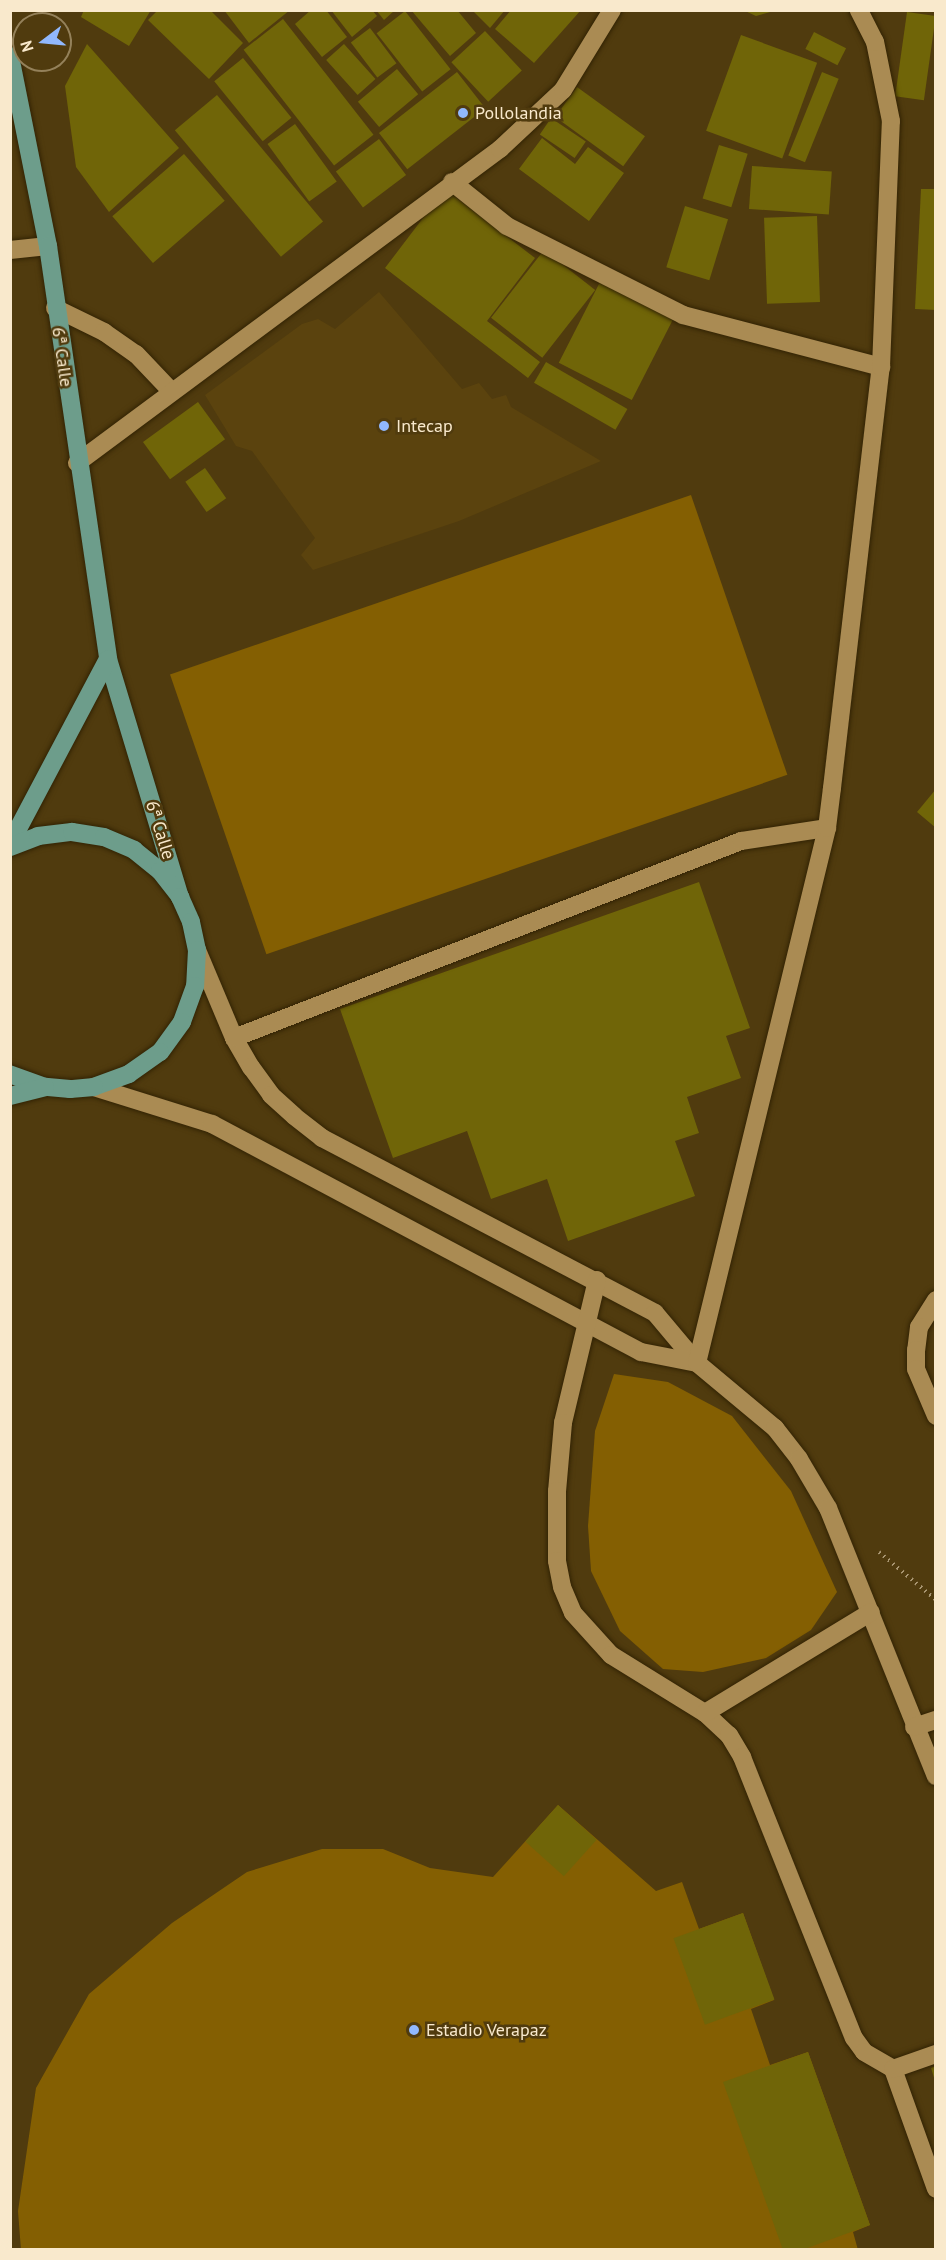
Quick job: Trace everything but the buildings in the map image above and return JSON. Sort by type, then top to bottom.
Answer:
[{"type":"main road","name":"6ª Calle","points":[[10,56],[48,246],[77,463],[108,659],[180,897]]},
{"type":"main road","points":[[10,845],[108,659]]},
{"type":"main road","points":[[10,845],[38,836],[72,832],[104,837],[134,850],[152,864],[180,897],[192,922],[197,950],[195,987],[182,1022],[160,1052],[129,1074],[94,1087],[45,1087],[10,1096]]},
{"type":"main road","points":[[10,1074],[45,1087]]},
{"type":"street","points":[[77,463],[354,260],[452,182],[500,149],[563,90],[612,10]]},
{"type":"street","points":[[697,1363],[827,828],[881,367],[891,121],[875,42],[860,10]]},
{"type":"street","points":[[452,182],[507,226],[683,315],[881,367]]},
{"type":"street","points":[[10,250],[48,246]]},
{"type":"street","points":[[56,308],[104,332],[136,354],[172,392]]},
{"type":"street","points":[[234,1038],[741,841],[827,828]]},
{"type":"street","points":[[197,950],[234,1038],[271,1095],[322,1138],[597,1280],[661,1317],[697,1363],[775,1428],[799,1459],[828,1508],[871,1612],[914,1727],[936,1776]]},
{"type":"street","points":[[94,1087],[212,1124],[641,1352],[697,1363]]},
{"type":"street","points":[[597,1280],[584,1322],[563,1423],[557,1491],[558,1561],[562,1587],[573,1613],[611,1655],[705,1713],[729,1735],[742,1757],[854,2038],[864,2052],[893,2069],[936,2189]]},
{"type":"street","points":[[933,1303],[920,1327],[916,1369],[936,1416]]},
{"type":"street","points":[[705,1713],[871,1612]]},
{"type":"street","points":[[914,1727],[936,1720]]},
{"type":"street","points":[[893,2069],[936,2054]]},
{"type":"path","points":[[871,1545],[936,1600]]},
{"type":"shaded area","name":"Intecap","points":[[379,292],[462,389],[479,383],[492,399],[506,395],[511,407],[601,461],[459,521],[313,570],[301,555],[315,538],[252,451],[236,446],[205,395],[302,324],[318,319],[335,329]]},
{"type":"shaded area","points":[[691,495],[787,775],[266,954],[170,674]]},
{"type":"shaded area","points":[[614,1374],[668,1382],[732,1416],[791,1491],[837,1592],[811,1630],[766,1658],[703,1672],[663,1669],[620,1631],[591,1571],[588,1526],[595,1431]]},
{"type":"shaded area","name":"Estadio Verapaz","points":[[558,1805],[656,1891],[682,1882],[699,1929],[743,1913],[774,2000],[751,2009],[770,2065],[808,2052],[870,2225],[853,2232],[858,2250],[21,2250],[18,2211],[36,2088],[89,1994],[172,1923],[247,1872],[322,1849],[383,1849],[430,1868],[493,1877]]},
{"type":"place","name":"Pollolandia","points":[[463,113]]},
{"type":"place","name":"Intecap","points":[[384,426]]},
{"type":"place","name":"Estadio Verapaz","points":[[414,2030]]}]
